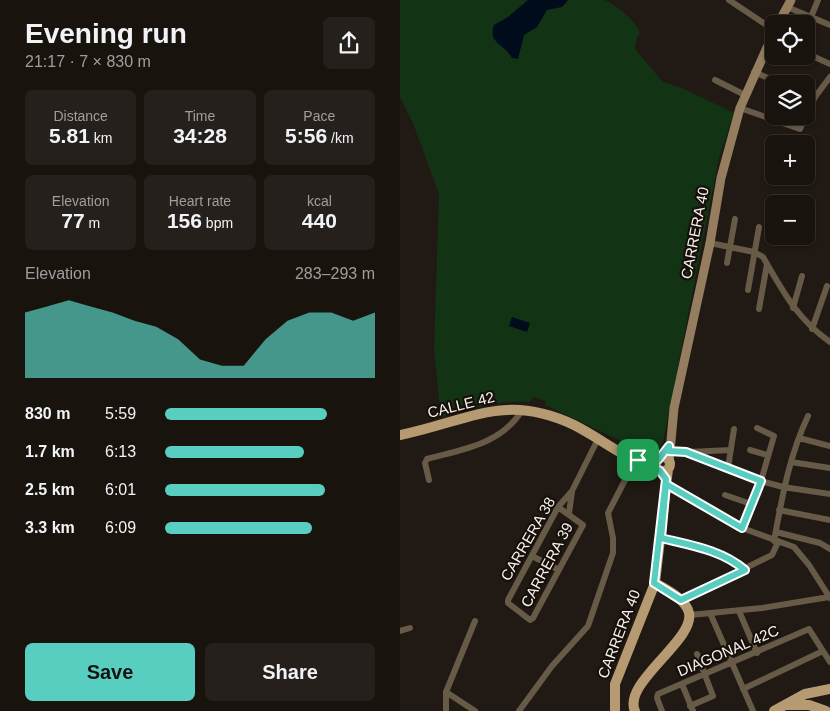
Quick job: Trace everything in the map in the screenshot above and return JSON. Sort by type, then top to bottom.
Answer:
[{"type":"main road","points":[[783,15],[789,4]]},
{"type":"main road","name":"CARRERA 40","points":[[615,711],[616,684],[654,583],[661,538],[665,465],[674,408],[710,243],[721,178],[740,108],[765,50]]},
{"type":"main road","name":"CALLE 42","points":[[400,435],[495,410],[522,409],[540,412],[560,419],[637,460],[665,465]]},
{"type":"main road","points":[[634,711],[633,703],[636,690],[679,637],[690,615],[681,600],[654,583]]},
{"type":"main road","points":[[774,711],[805,694],[830,689]]},
{"type":"main road","points":[[784,705],[808,705],[826,711]]},
{"type":"street","points":[[729,0],[765,28]]},
{"type":"street","points":[[812,15],[818,0]]},
{"type":"street","points":[[789,4],[808,15]]},
{"type":"street","points":[[815,19],[830,25]]},
{"type":"street","points":[[815,57],[830,64]]},
{"type":"street","points":[[754,72],[765,77]]},
{"type":"street","points":[[815,97],[830,77]]},
{"type":"street","points":[[715,80],[745,95]]},
{"type":"street","points":[[740,108],[765,117]]},
{"type":"street","points":[[789,125],[800,129],[802,125]]},
{"type":"street","points":[[727,263],[734,219]]},
{"type":"street","points":[[748,290],[759,227]]},
{"type":"street","points":[[710,243],[754,252],[763,257],[793,308],[812,329],[830,342]]},
{"type":"street","points":[[759,309],[767,263]]},
{"type":"street","points":[[793,308],[802,276]]},
{"type":"street","points":[[812,329],[827,286]]},
{"type":"street","points":[[429,480],[425,463],[427,459],[487,442],[516,421],[522,409]]},
{"type":"street","points":[[681,600],[772,555],[776,541],[783,487],[808,416]]},
{"type":"street","points":[[742,528],[761,481],[774,436],[757,428]]},
{"type":"street","points":[[728,468],[734,429]]},
{"type":"street","name":"CARRERA 38","points":[[532,619],[507,601],[558,507],[572,491],[598,438]]},
{"type":"street","points":[[799,438],[830,446]]},
{"type":"street","points":[[690,615],[739,611],[830,597],[798,550],[790,544],[776,541],[742,528],[665,465],[686,452],[731,450]]},
{"type":"street","points":[[750,450],[767,455]]},
{"type":"street","points":[[686,452],[761,481],[783,487],[830,494]]},
{"type":"street","points":[[519,711],[552,666],[583,634],[592,615],[613,553],[613,538],[608,513],[637,460]]},
{"type":"street","points":[[791,462],[830,468]]},
{"type":"street","name":"CARRERA 38","points":[[569,513],[572,491]]},
{"type":"street","points":[[725,495],[751,504]]},
{"type":"street","points":[[558,507],[569,513]]},
{"type":"street","points":[[779,510],[830,520]]},
{"type":"street","name":"CARRERA 39","points":[[532,619],[583,523],[569,513]]},
{"type":"street","points":[[776,532],[828,547]]},
{"type":"street","points":[[661,538],[716,553],[733,560],[745,570]]},
{"type":"street","points":[[532,556],[559,570]]},
{"type":"street","points":[[739,611],[757,653]]},
{"type":"street","points":[[710,613],[753,711]]},
{"type":"street","points":[[446,711],[446,692],[474,621]]},
{"type":"street","points":[[400,632],[410,628]]},
{"type":"street","name":"DIAGONAL 42C","points":[[662,711],[656,695],[810,629],[823,651]]},
{"type":"street","points":[[743,688],[823,651],[830,662]]},
{"type":"street","points":[[682,684],[692,708],[713,696],[697,654]]},
{"type":"street","points":[[446,692],[475,711]]},
{"type":"green space","points":[[400,0],[605,0],[634,22],[640,33],[637,37],[635,49],[662,81],[684,89],[734,113],[719,158],[663,442],[657,454],[651,455],[545,405],[546,401],[533,397],[530,402],[507,402],[463,411],[441,418],[434,351],[439,194],[414,126],[400,97]]},
{"type":"water","points":[[528,0],[568,0],[562,7],[547,10],[537,27],[524,35],[518,59],[512,58],[495,40],[492,31],[494,25],[508,17]]},
{"type":"water","points":[[512,317],[530,323],[527,332],[509,326]]},
{"type":"route","points":[[638,460],[658,460],[662,458],[669,446],[669,451],[686,452],[761,481],[742,528],[666,484],[661,538],[698,546],[733,560],[745,570],[681,600],[654,583],[661,541],[666,479],[660,471],[638,460]]}]
